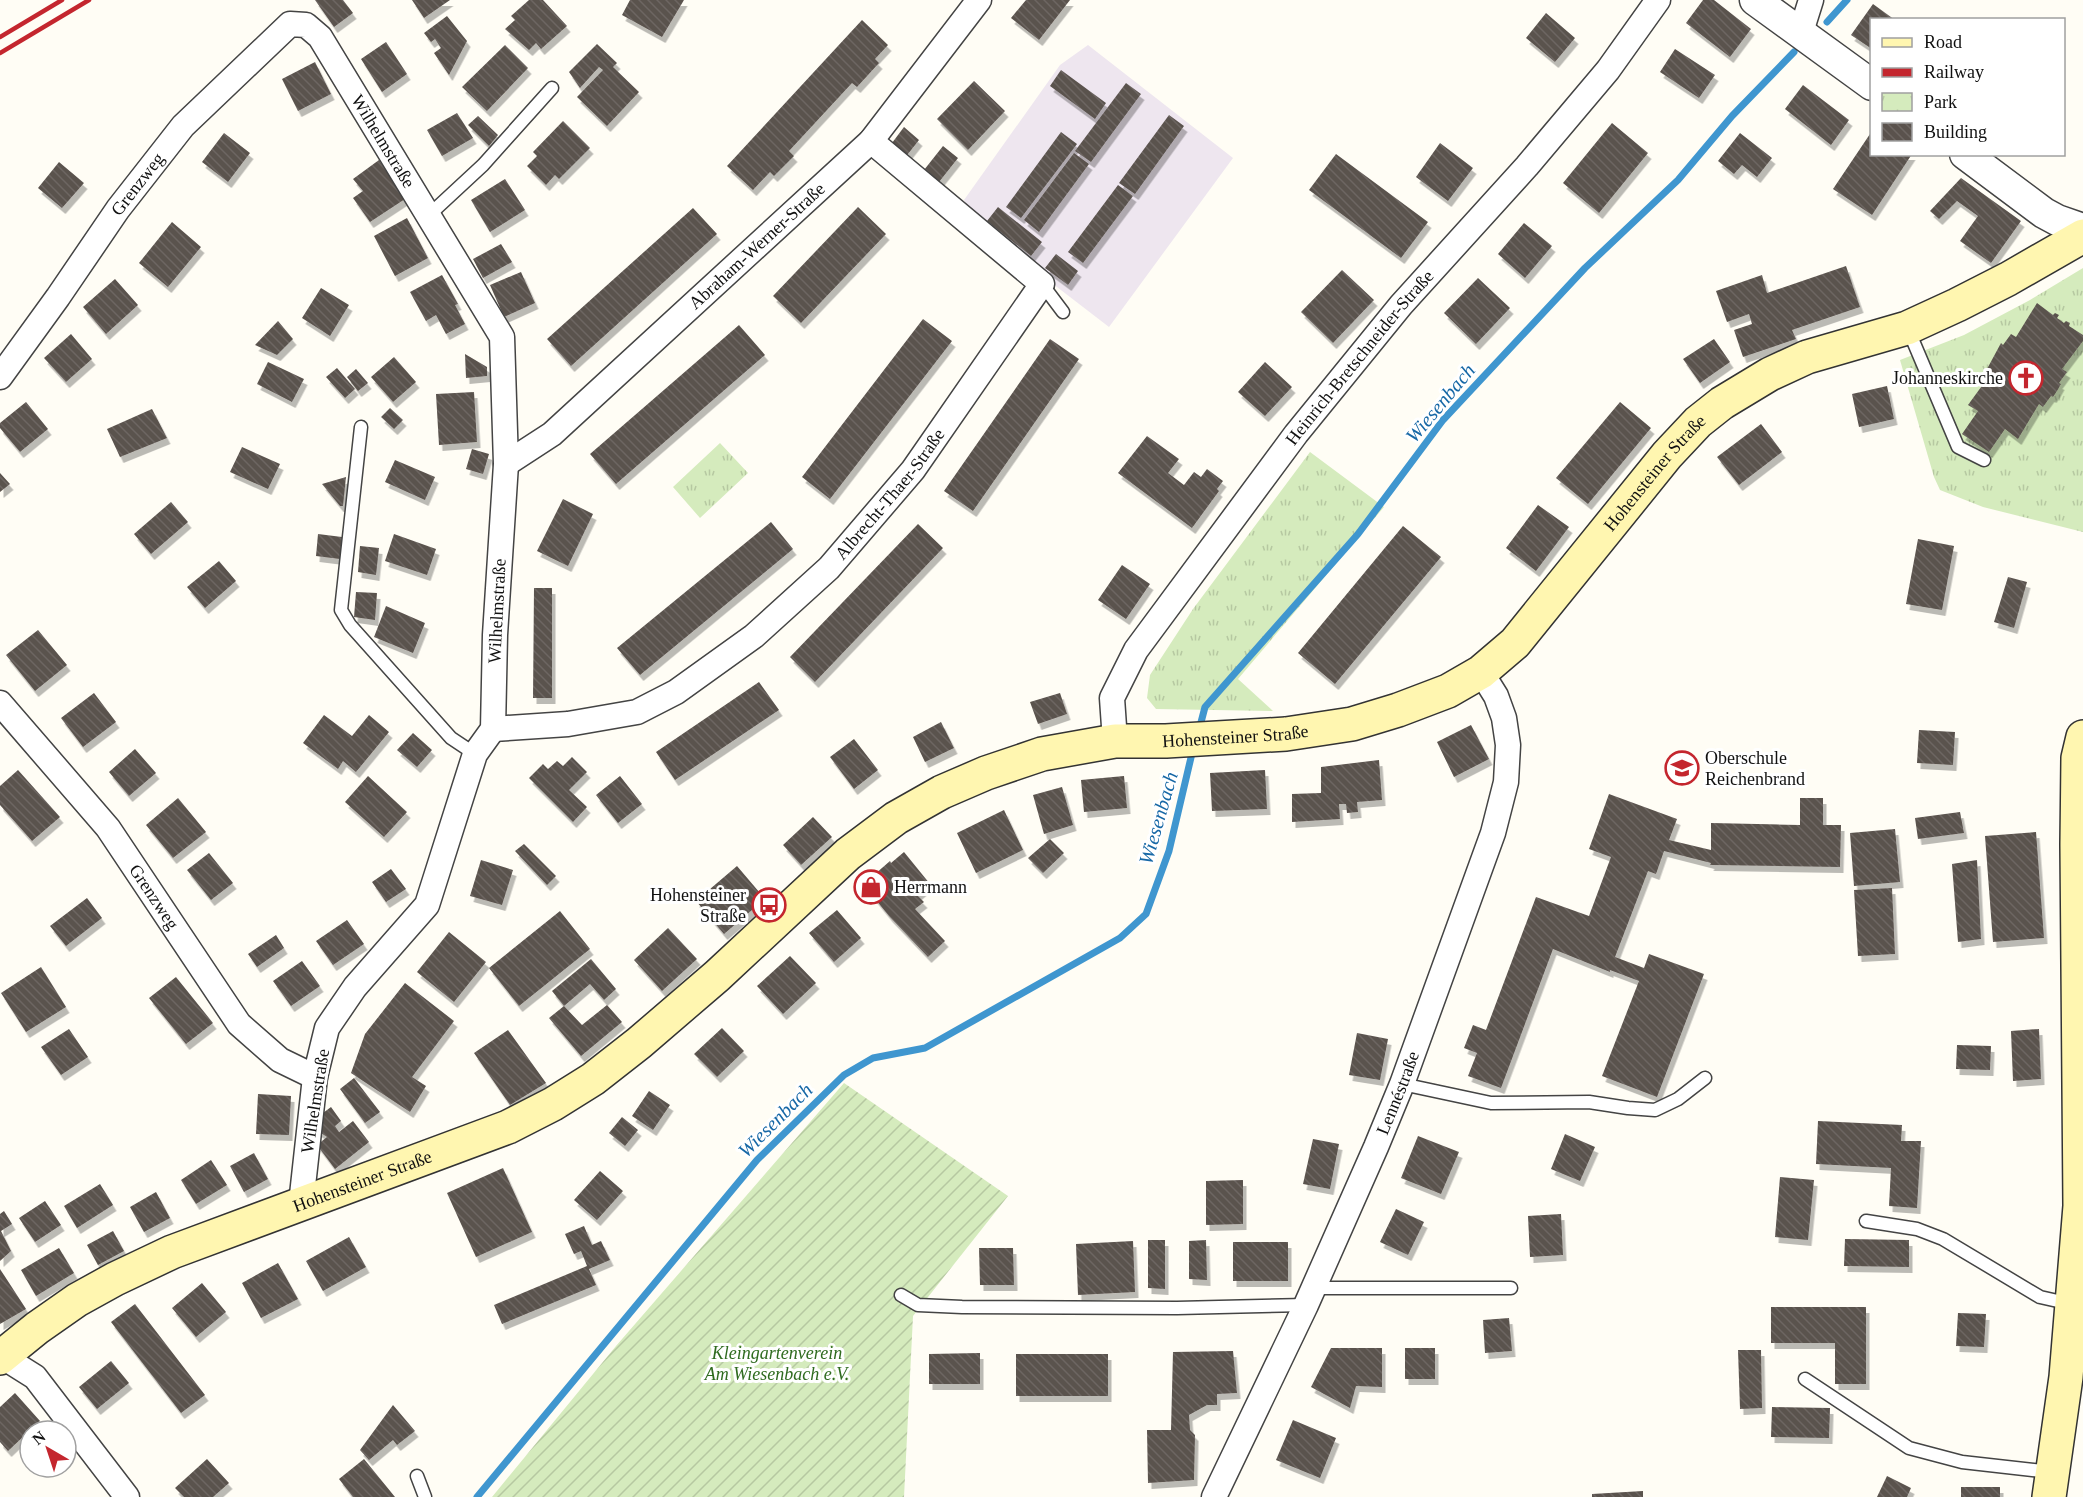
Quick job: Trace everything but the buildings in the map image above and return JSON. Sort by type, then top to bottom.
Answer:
[{"type":"main road","name":"Hohensteiner Straße","points":[[1,1356],[77,1300],[172,1252],[508,1127],[553,1104],[593,1079],[639,1043],[717,976],[848,854],[896,818],[942,792],[986,772],[1041,754],[1115,741],[1166,741],[1286,734],[1352,724],[1448,691],[1481,672],[1515,643],[1667,455],[1698,422],[1722,404],[1770,374],[1807,357],[1907,328],[2008,279],[2083,236]]},
{"type":"main road","points":[[2051,1484],[2075,1379],[2072,1304],[2080,1206],[2078,758],[2083,737]]},
{"type":"street","name":"Abraham-Werner-Straße","points":[[506,464],[552,434],[871,141],[979,0]]},
{"type":"street","name":"Heinrich-Bretschneider-Straße","points":[[1115,741],[1112,698],[1136,650],[1296,434],[1401,305],[1527,166],[1608,70],[1658,0]]},
{"type":"street","points":[[1755,0],[1870,84]]},
{"type":"street","points":[[1801,32],[1811,0]]},
{"type":"street","name":"Grenzweg","points":[[0,377],[118,209],[183,126],[290,24],[306,25]]},
{"type":"street","name":"Wilhelmstraße","points":[[301,1204],[315,1077],[327,1028],[356,987],[427,905],[475,754],[493,729],[495,635],[506,464],[502,338],[320,37],[306,25]]},
{"type":"street","points":[[871,141],[1042,284]]},
{"type":"street","points":[[1968,156],[2044,213],[2083,229]]},
{"type":"street","name":"Albrecht-Thaer-Straße","points":[[493,729],[568,724],[637,712],[676,693],[754,636],[829,568],[913,470],[1042,284]]},
{"type":"street","name":"Lennéstraße","points":[[1214,1497],[1309,1296],[1402,1084],[1493,833],[1506,782],[1508,746],[1504,718],[1496,696],[1481,672]]},
{"type":"street","name":"Grenzweg","points":[[0,703],[108,828],[239,1024],[280,1060],[315,1077]]},
{"type":"street","points":[[1,1356],[35,1377],[127,1497]]},
{"type":"lane","points":[[428,216],[483,165],[552,88]]},
{"type":"lane","points":[[1042,284],[1063,312]]},
{"type":"lane","points":[[1907,328],[1958,447],[1984,460]]},
{"type":"lane","points":[[361,428],[341,610],[350,625],[451,738],[475,754]]},
{"type":"lane","points":[[1402,1084],[1491,1103],[1589,1102],[1655,1110],[1678,1099],[1705,1078]]},
{"type":"lane","points":[[1866,1221],[1917,1228],[1980,1260],[2040,1297],[2072,1304]]},
{"type":"lane","points":[[901,1295],[918,1305],[1178,1308],[1309,1296],[1511,1288]]},
{"type":"lane","points":[[1805,1379],[1910,1448],[2051,1484]]},
{"type":"lane","points":[[417,1476],[425,1497]]},
{"type":"shaded area","points":[[1088,45],[1233,158],[1109,327],[975,224],[964,200],[1060,65]]},
{"type":"green space","points":[[2083,268],[2083,532],[1983,507],[1940,490],[1934,477],[1900,360],[1964,335],[2030,300]]},
{"type":"green space","points":[[720,443],[748,473],[700,518],[673,487]]},
{"type":"green space","points":[[1310,452],[1384,507],[1238,679],[1273,711],[1156,709],[1147,698],[1150,675],[1193,609]]},
{"type":"green space","name":"Kleingartenverein Am Wiesenbach e.V.","points":[[844,1083],[1008,1196],[913,1316],[904,1497],[492,1497],[616,1346]]},
{"type":"waterway","name":"Wiesenbach","points":[[1827,22],[1847,0]]},
{"type":"waterway","name":"Wiesenbach","points":[[1199,730],[1205,707],[1358,534],[1443,420],[1585,268],[1678,180],[1732,116],[1794,52]]},
{"type":"waterway","name":"Wiesenbach","points":[[477,1497],[757,1160],[844,1075],[873,1058],[925,1048],[1120,938],[1146,914],[1169,851],[1193,749]]},
{"type":"railway","points":[[0,37],[62,0]]},
{"type":"railway","points":[[0,53],[89,0]]},
{"type":"place","name":"Johanneskirche","points":[[2026,378]]},
{"type":"place","name":"Oberschule Reichenbrand","points":[[1682,768]]},
{"type":"place","name":"Herrmann","points":[[871,887]]},
{"type":"place","name":"Hohensteiner Straße","points":[[769,905]]}]
